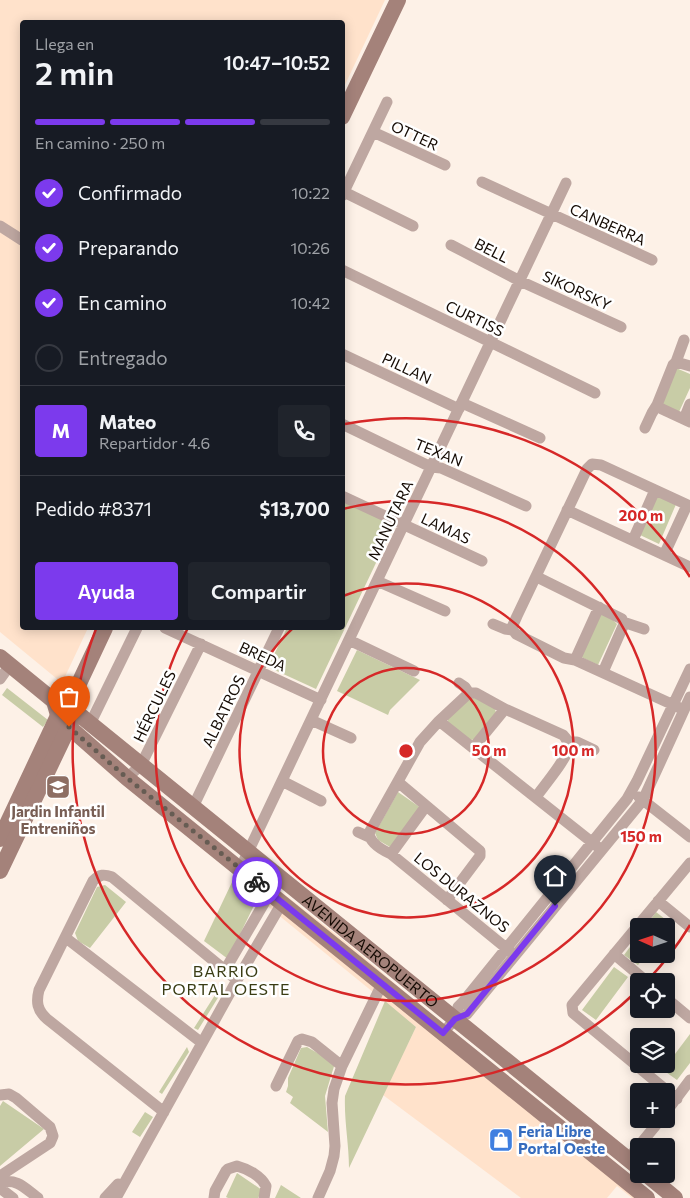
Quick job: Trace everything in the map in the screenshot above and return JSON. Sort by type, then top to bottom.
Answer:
[{"type":"street","points":[[345,111],[398,0]]},
{"type":"street","points":[[345,190],[387,102]]},
{"type":"street","name":"OTTER","points":[[373,132],[444,165]]},
{"type":"street","points":[[482,182],[552,215]]},
{"type":"street","name":"MANUTARA","points":[[240,869],[566,183]]},
{"type":"street","points":[[345,195],[413,226]]},
{"type":"street","name":"CANBERRA","points":[[552,215],[652,260]]},
{"type":"street","points":[[0,226],[20,239]]},
{"type":"street","name":"BELL","points":[[451,245],[520,281]]},
{"type":"street","name":"CURTISS","points":[[345,271],[595,393]]},
{"type":"street","name":"SIKORSKY","points":[[520,281],[621,327]]},
{"type":"street","points":[[645,428],[657,405],[684,340]]},
{"type":"street","name":"PILLAN","points":[[345,355],[540,438]]},
{"type":"street","points":[[676,362],[690,366]]},
{"type":"street","points":[[657,405],[687,420],[690,404]]},
{"type":"street","name":"TEXAN","points":[[345,425],[431,467],[441,468],[526,506]]},
{"type":"street","points":[[664,555],[688,506],[601,465],[592,464],[587,469],[513,625],[516,634],[564,658],[575,660],[603,672],[684,710]]},
{"type":"street","points":[[634,540],[655,490]]},
{"type":"street","name":"LAMAS","points":[[345,497],[482,561]]},
{"type":"street","points":[[567,510],[690,567]]},
{"type":"street","points":[[537,577],[599,607],[622,619],[624,622],[644,630]]},
{"type":"street","points":[[377,581],[445,611]]},
{"type":"street","points":[[575,660],[599,607]]},
{"type":"street","points":[[603,672],[624,622]]},
{"type":"street","points":[[493,624],[514,630]]},
{"type":"street","points":[[0,839],[104,630]]},
{"type":"street","points":[[90,724],[136,630]]},
{"type":"street","name":"BREDA","points":[[170,630],[321,700]]},
{"type":"street","name":"ALBATROS","points":[[192,808],[278,630]]},
{"type":"street","points":[[349,640],[414,671]]},
{"type":"street","name":"HÉRCULES","points":[[127,778],[141,765],[201,644]]},
{"type":"street","points":[[0,679],[5,661]]},
{"type":"street","name":"AVENIDA AEROPUERTO","points":[[5,661],[66,709],[90,724],[630,1161]]},
{"type":"street","points":[[597,846],[632,791],[690,669]]},
{"type":"street","points":[[459,683],[469,693]]},
{"type":"street","points":[[369,837],[369,833],[420,742],[469,693],[476,693],[505,709],[563,735],[568,742],[566,756],[536,797]]},
{"type":"street","points":[[443,1033],[455,1019],[467,1014],[510,951],[597,846],[643,800],[690,698]]},
{"type":"street","points":[[0,871],[66,709]]},
{"type":"street","name":"AVENIDA AEROPUERTO","points":[[66,709],[127,778],[647,1198]]},
{"type":"street","points":[[473,748],[505,709]]},
{"type":"street","points":[[311,720],[351,738]]},
{"type":"street","points":[[439,721],[597,846]]},
{"type":"street","points":[[568,742],[577,742],[594,750]]},
{"type":"street","points":[[282,781],[321,800]]},
{"type":"street","points":[[398,782],[480,851],[480,856],[447,900]]},
{"type":"street","points":[[632,791],[690,837]]},
{"type":"street","name":"LOS DURAZNOS","points":[[391,854],[426,806]]},
{"type":"street","name":"LOS DURAZNOS","points":[[358,832],[369,837],[371,841],[391,854],[510,951]]},
{"type":"street","points":[[677,1099],[573,1013],[572,1005],[690,863]]},
{"type":"street","points":[[164,1112],[47,1019],[40,1013],[37,1005],[39,990],[93,881],[104,874],[112,877],[237,980]]},
{"type":"street","points":[[225,970],[276,898]]},
{"type":"street","points":[[116,1198],[237,980],[276,898]]},
{"type":"street","points":[[658,901],[690,927]]},
{"type":"street","points":[[66,938],[202,1043]]},
{"type":"street","points":[[614,954],[637,973]]},
{"type":"street","points":[[318,1198],[330,1171],[334,1156],[332,1096],[342,1066],[382,984]]},
{"type":"street","points":[[675,1006],[690,1018]]},
{"type":"street","points":[[276,1086],[298,1041],[302,1039],[312,1042],[342,1066]]},
{"type":"street","points":[[675,1101],[690,1080]]},
{"type":"street","points":[[0,1095],[9,1094],[16,1098],[53,1131],[53,1138],[50,1144],[0,1176]]},
{"type":"street","points":[[106,1198],[112,1193],[136,1161]]},
{"type":"street","points":[[19,1184],[18,1173],[21,1163]]},
{"type":"street","points":[[214,1198],[215,1191],[226,1171],[237,1166],[263,1181],[266,1186],[264,1198]]},
{"type":"street","points":[[0,1183],[11,1181],[19,1184],[38,1198]]},
{"type":"street","points":[[657,1183],[675,1198]]},
{"type":"street","points":[[0,1188],[13,1198]]},
{"type":"shaded area","points":[[0,0],[385,0],[345,85],[345,20],[20,20],[20,630],[87,630],[62,683],[0,632]]},
{"type":"shaded area","name":"Feria Libre Portal Oeste","points":[[244,863],[347,943],[478,1054],[630,1177],[630,1183],[637,1183],[656,1198],[632,1198],[617,1186],[607,1198],[521,1198],[383,1095],[416,1027],[234,879]]},
{"type":"green space","points":[[676,368],[690,374],[690,388],[679,412],[661,404]]},
{"type":"green space","points":[[658,494],[677,502],[659,544],[640,535]]},
{"type":"green space","points":[[346,502],[394,525],[345,628]]},
{"type":"green space","points":[[601,614],[617,624],[598,665],[581,657]]},
{"type":"green space","points":[[286,630],[344,630],[316,689],[268,667]]},
{"type":"green space","points":[[357,650],[420,680],[390,710],[388,715],[337,691]]},
{"type":"green space","points":[[7,688],[48,720],[43,727],[2,695]]},
{"type":"green space","points":[[468,697],[475,697],[494,707],[497,715],[476,739],[466,741],[448,724],[448,716]]},
{"type":"green space","points":[[398,792],[421,808],[390,847],[378,840],[375,833]]},
{"type":"green space","points":[[233,880],[258,897],[228,959],[204,941]]},
{"type":"green space","points":[[105,885],[126,902],[90,948],[78,941],[75,933],[97,887]]},
{"type":"green space","points":[[656,912],[664,918],[652,918]]},
{"type":"green space","points":[[630,947],[630,959],[624,955]]},
{"type":"green space","points":[[614,967],[628,977],[596,1020],[582,1010]]},
{"type":"green space","points":[[222,984],[224,988],[198,1030],[194,1028]]},
{"type":"green space","points":[[385,1001],[416,1027],[349,1168],[345,1096]]},
{"type":"green space","points":[[690,1034],[690,1063],[677,1080],[667,1073],[675,1073],[675,1054]]},
{"type":"green space","points":[[187,1047],[189,1052],[162,1094],[159,1092]]},
{"type":"green space","points":[[307,1047],[335,1063],[325,1096],[328,1132],[290,1103],[293,1097],[286,1092],[288,1078],[301,1048]]},
{"type":"green space","points":[[3,1101],[44,1129],[0,1166],[0,1106]]},
{"type":"green space","points":[[145,1112],[153,1117],[140,1137],[132,1132]]},
{"type":"green space","points":[[237,1173],[262,1190],[258,1198],[226,1197]]},
{"type":"green space","points":[[281,1185],[301,1198],[275,1198]]},
{"type":"way so far","points":[[69,727],[127,778],[257,882]]},
{"type":"place","name":"Jardin Infantil Entreniños","points":[[58,787]]},
{"type":"place","name":"Feria Libre Portal Oeste","points":[[501,1140]]},
{"type":"district","name":"BARRIO PORTAL OESTE","points":[[226,979]]},
{"type":"route","points":[[257,882],[443,1033],[455,1019],[467,1014],[555,906]]}]
